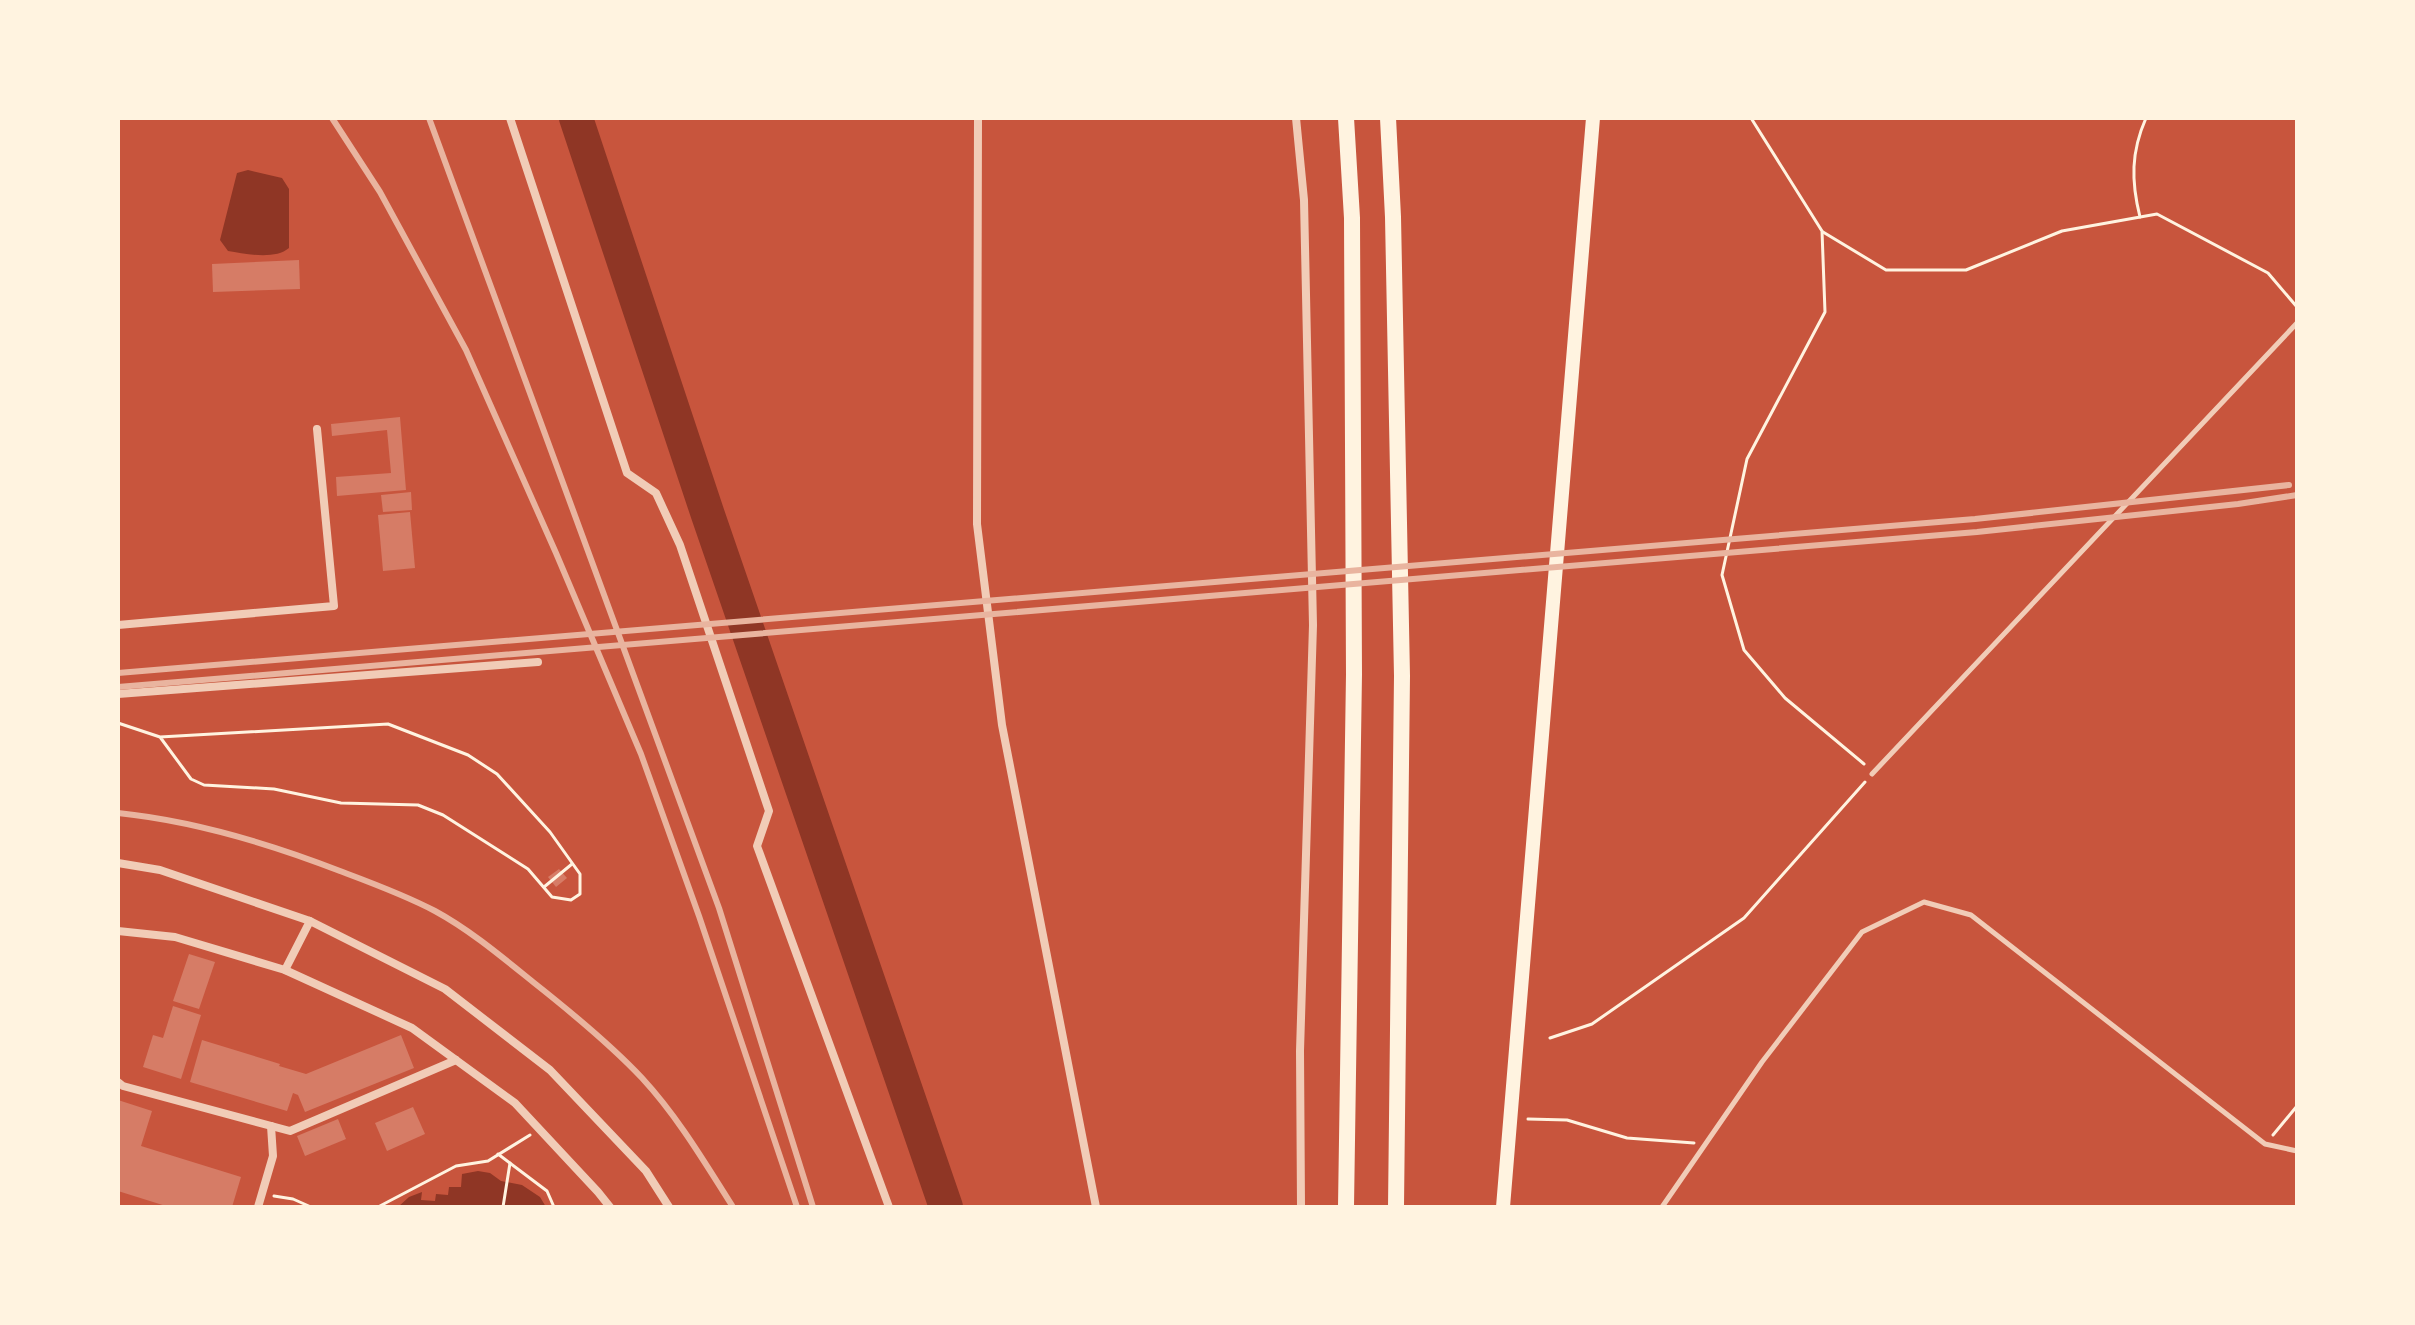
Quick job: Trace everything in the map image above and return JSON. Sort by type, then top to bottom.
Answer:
[{"type":"highway","points":[[1346,118],[1352,218],[1354,674],[1346,1207]]},
{"type":"highway","points":[[1388,118],[1393,217],[1402,676],[1396,1207]]},
{"type":"main road","points":[[1503,1207],[1593,118]]},
{"type":"street","points":[[510,118],[627,473],[656,493],[680,545],[769,811],[757,846],[889,1207]]},
{"type":"street","points":[[978,118],[977,524],[1002,725],[1096,1207]]},
{"type":"street","points":[[1296,118],[1304,200],[1313,625],[1300,1051],[1301,1207]]},
{"type":"street","points":[[118,625],[334,606],[317,429]]},
{"type":"street","points":[[118,694],[538,662]]},
{"type":"street","points":[[118,863],[160,870],[310,921],[445,989],[550,1070],[646,1171],[669,1207]]},
{"type":"street","points":[[285,970],[310,921]]},
{"type":"street","points":[[118,931],[175,937],[285,970],[412,1028],[515,1103],[610,1207]]},
{"type":"street","points":[[118,1082],[123,1086],[290,1131],[456,1060]]},
{"type":"street","points":[[258,1207],[273,1156],[271,1126]]},
{"type":"lane","points":[[1872,774],[2297,323]]},
{"type":"lane","points":[[1662,1207],[1762,1062],[1862,932],[1924,902],[1971,915],[2265,1144],[2297,1151]]},
{"type":"path","points":[[1751,118],[1822,231],[1886,270],[1966,270],[2062,231],[2157,214],[2268,273],[2297,307]]},
{"type":"path","points":[[2140,217],[2133,188],[2136,140],[2146,118]]},
{"type":"path","points":[[1550,1038],[1592,1024],[1744,918],[1872,774],[1852,752],[1785,698],[1744,650],[1722,575],[1747,459],[1825,312],[1822,231]]},
{"type":"path","points":[[118,723],[160,737],[388,724],[468,755],[497,774],[550,832],[580,874],[580,894],[571,900],[552,897],[528,869],[443,815],[418,805],[341,803],[274,789],[204,785],[191,779],[160,737]]},
{"type":"path","points":[[543,888],[572,864]]},
{"type":"path","points":[[2265,1144],[2297,1106]]},
{"type":"path","points":[[1525,1119],[1567,1120],[1627,1138],[1706,1144]]},
{"type":"path","points":[[378,1207],[456,1166],[488,1161],[540,1129]]},
{"type":"path","points":[[498,1154],[547,1191],[554,1207]]},
{"type":"path","points":[[503,1207],[510,1163]]},
{"type":"path","points":[[262,1193],[293,1199],[311,1207]]},
{"type":"shaded area","points":[[248,170],[282,178],[289,189],[289,248],[283,252],[260,255],[228,251],[220,240],[237,173]]},
{"type":"shaded area","points":[[478,1171],[490,1173],[501,1181],[522,1185],[540,1197],[546,1207],[398,1207],[409,1197],[422,1192],[421,1200],[435,1201],[436,1194],[448,1195],[449,1187],[461,1187],[462,1174]]},
{"type":"building","points":[[299,260],[300,289],[213,292],[212,264]]},
{"type":"building","points":[[400,417],[406,490],[337,496],[336,477],[391,473],[387,430],[332,436],[331,424]]},
{"type":"building","points":[[411,492],[412,510],[383,512],[381,495]]},
{"type":"building","points":[[410,512],[415,568],[383,571],[378,515]]},
{"type":"building","points":[[559,869],[567,878],[556,887],[548,877]]},
{"type":"building","points":[[189,954],[215,962],[199,1009],[173,1001]]},
{"type":"building","points":[[173,1006],[201,1015],[181,1079],[143,1067],[153,1035],[163,1038]]},
{"type":"building","points":[[401,1035],[414,1068],[305,1112],[298,1095],[293,1093],[287,1111],[190,1082],[202,1040],[306,1074]]},
{"type":"building","points":[[118,1100],[152,1111],[141,1146],[241,1177],[232,1207],[169,1207],[118,1191]]},
{"type":"building","points":[[413,1107],[425,1134],[387,1151],[375,1123]]},
{"type":"building","points":[[338,1119],[346,1139],[305,1156],[297,1136]]},
{"type":"waterway","points":[[576,118],[708,515],[946,1207]]},
{"type":"railway","points":[[332,118],[380,192],[466,350],[556,553],[641,754],[797,1207]]},
{"type":"railway","points":[[429,118],[719,908],[813,1207]]},
{"type":"railway","points":[[118,673],[1975,519],[2289,485]]},
{"type":"railway","points":[[118,687],[1977,532],[2297,495]]},
{"type":"railway","points":[[118,813],[203,827],[286,851],[400,894],[461,927],[575,1016],[642,1078],[679,1124],[733,1207]]}]
